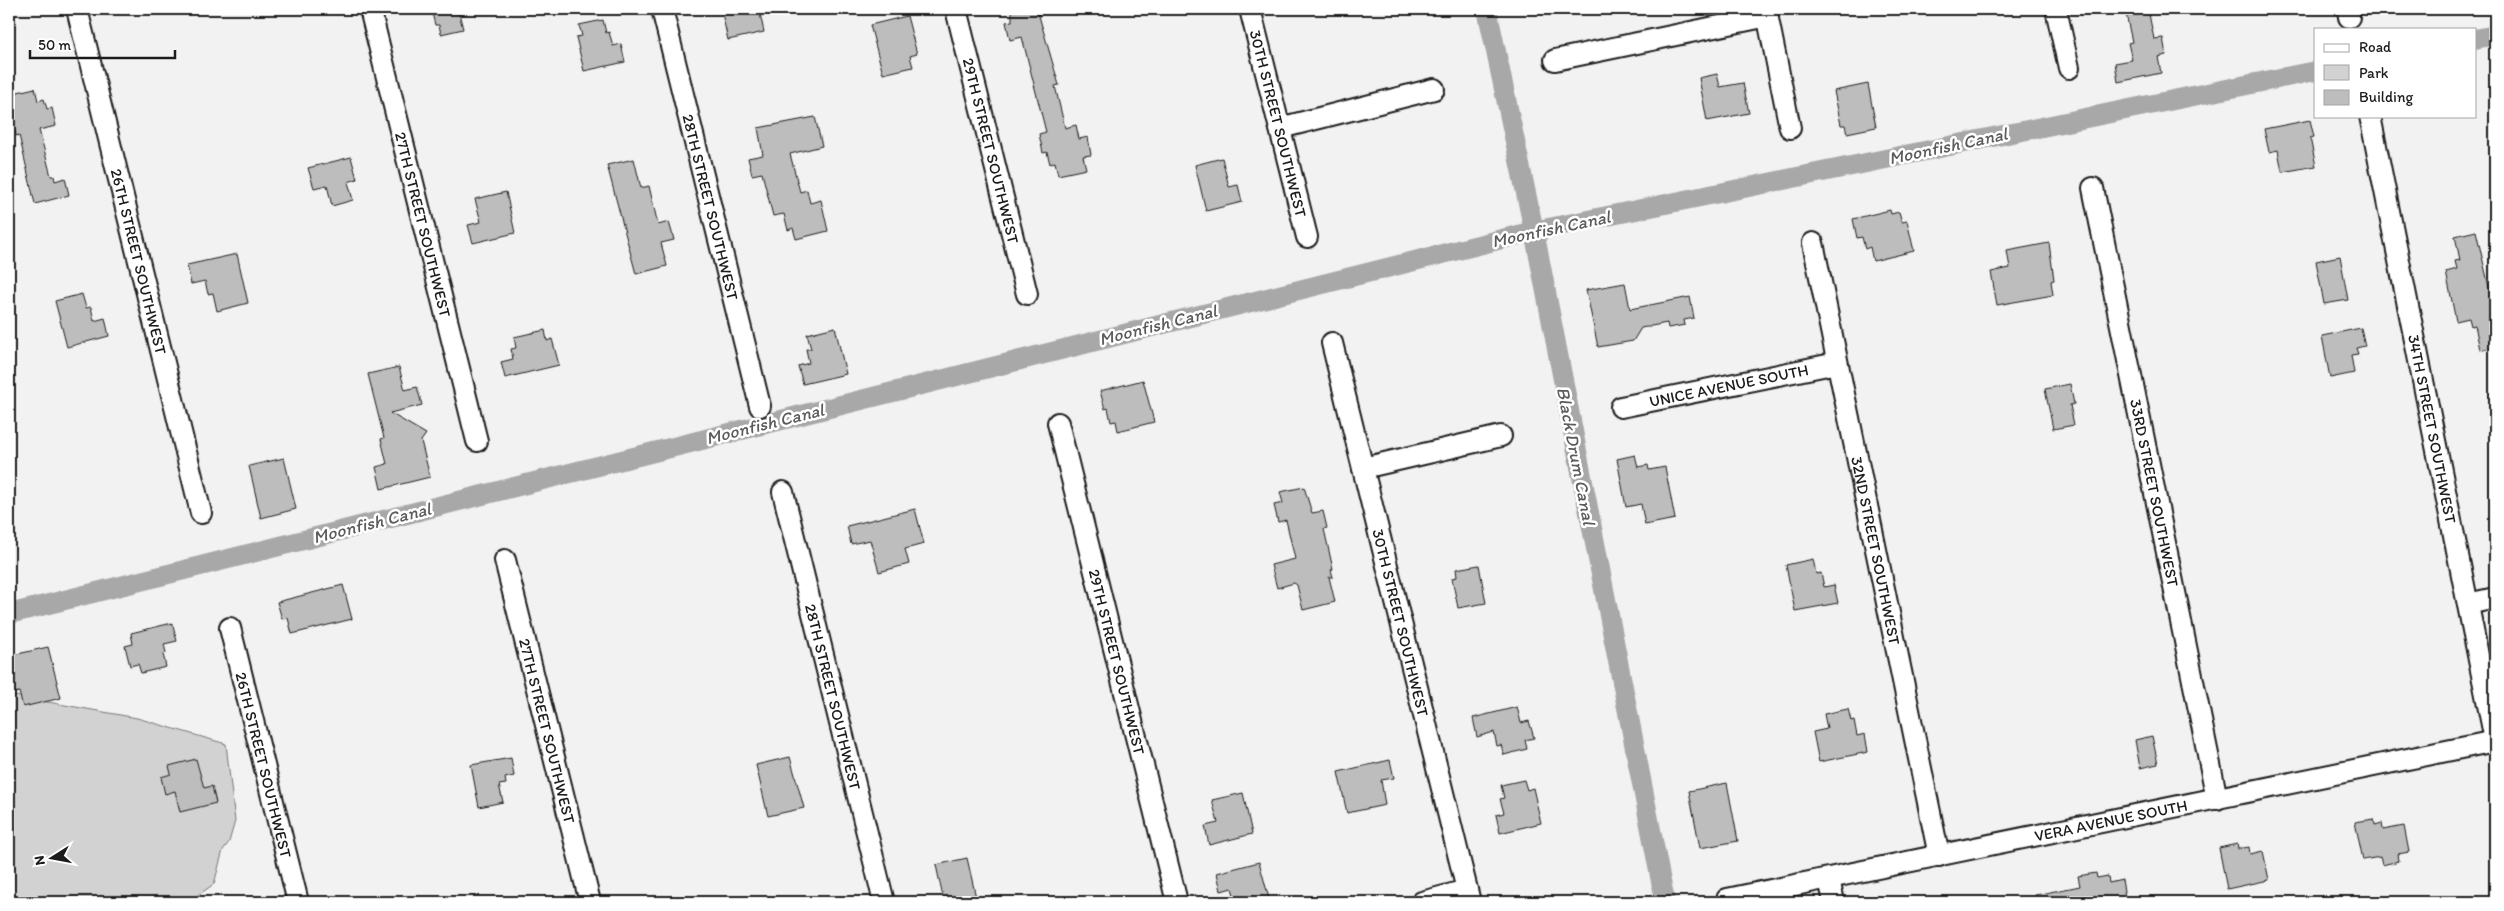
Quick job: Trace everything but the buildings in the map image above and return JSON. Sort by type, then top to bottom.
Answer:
[{"type":"street","name":"26TH STREET SOUTHWEST","points":[[77,9],[201,513]]},
{"type":"street","name":"27TH STREET SOUTHWEST","points":[[370,9],[477,440]]},
{"type":"street","name":"28TH STREET SOUTHWEST","points":[[662,9],[760,406]]},
{"type":"street","name":"29TH STREET SOUTHWEST","points":[[956,9],[1027,294]]},
{"type":"street","name":"30TH STREET SOUTHWEST","points":[[1250,9],[1307,237]]},
{"type":"street","points":[[2056,9],[2069,68]]},
{"type":"street","points":[[1555,60],[1767,12],[1790,128]]},
{"type":"street","points":[[1280,128],[1434,89]]},
{"type":"street","name":"34TH STREET SOUTHWEST","points":[[2370,118],[2495,740]]},
{"type":"street","name":"33RD STREET SOUTHWEST","points":[[2093,188],[2217,799]]},
{"type":"street","name":"32ND STREET SOUTHWEST","points":[[1813,243],[1939,856]]},
{"type":"street","name":"30TH STREET SOUTHWEST","points":[[1332,343],[1468,896]]},
{"type":"street","name":"UNICE AVENUE SOUTH","points":[[1621,407],[1837,363]]},
{"type":"street","name":"29TH STREET SOUTHWEST","points":[[1058,423],[1178,902]]},
{"type":"street","points":[[1363,468],[1501,436]]},
{"type":"street","name":"28TH STREET SOUTHWEST","points":[[783,492],[884,902]]},
{"type":"street","name":"27TH STREET SOUTHWEST","points":[[505,560],[590,902]]},
{"type":"street","points":[[2468,604],[2495,598]]},
{"type":"street","name":"26TH STREET SOUTHWEST","points":[[230,628],[298,902]]},
{"type":"street","name":"VERA AVENUE SOUTH","points":[[1727,899],[2495,740]]},
{"type":"street","points":[[1829,879],[1834,902]]},
{"type":"street","points":[[1422,902],[1468,896]]},
{"type":"green space","points":[[9,695],[137,718],[226,744],[235,821],[229,842],[223,850],[214,884],[188,902],[9,902]]},
{"type":"waterway","name":"Black Drum Canal","points":[[1487,9],[1534,231],[1665,902]]},
{"type":"waterway","name":"Moonfish Canal","points":[[2476,39],[2495,35]]},
{"type":"waterway","name":"Moonfish Canal","points":[[9,614],[1534,231],[2314,71]]}]
